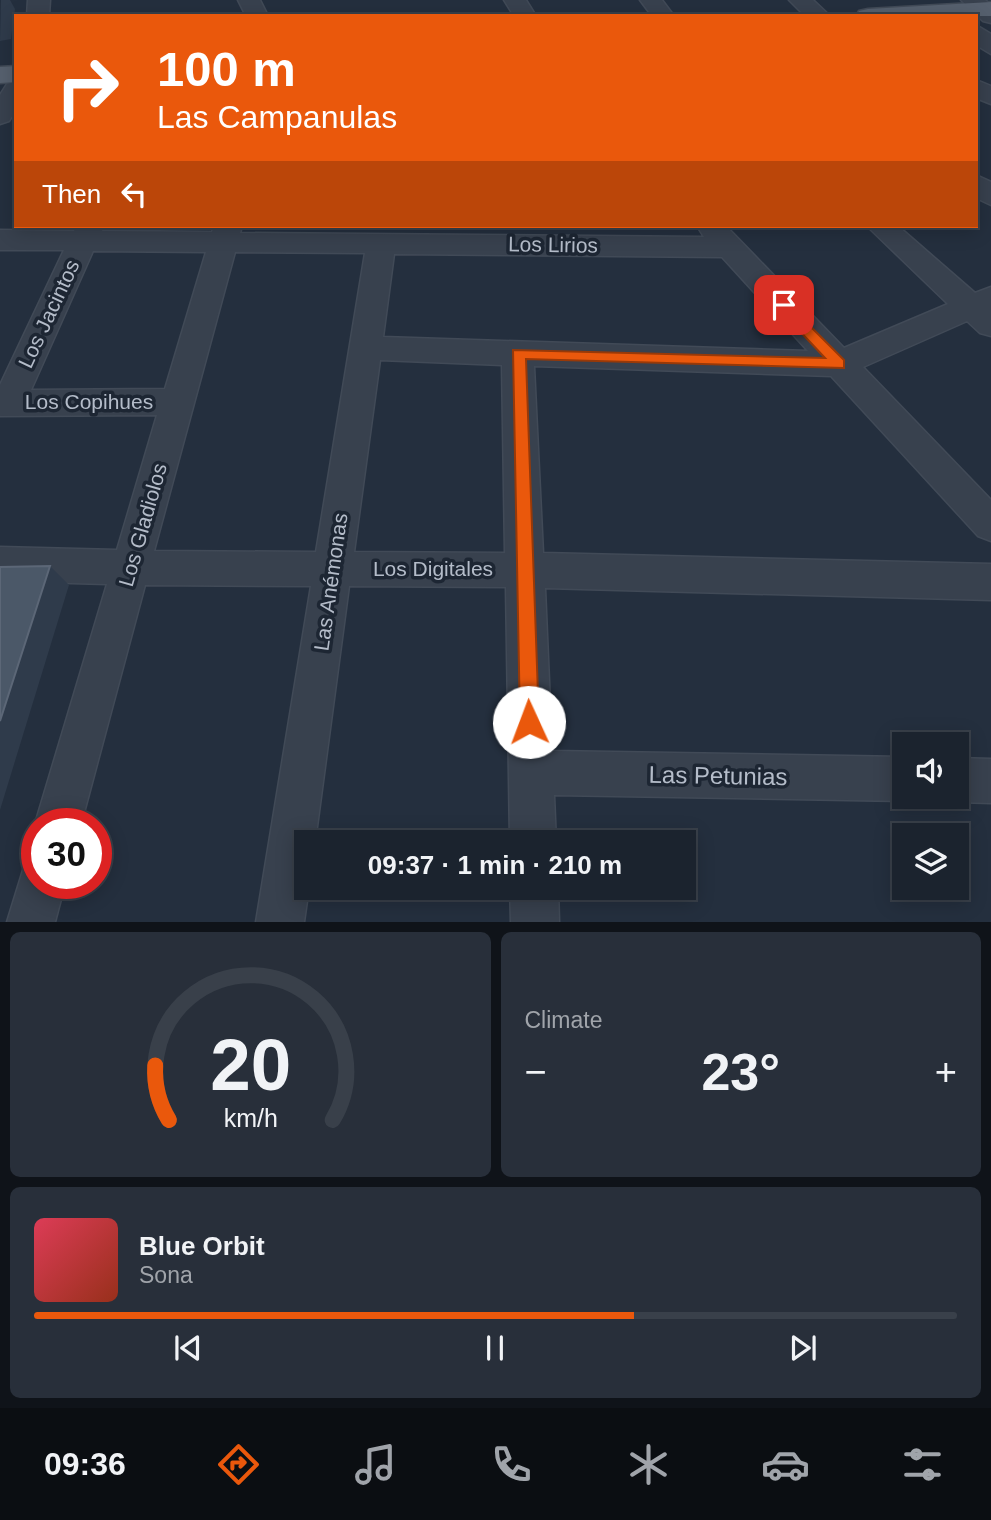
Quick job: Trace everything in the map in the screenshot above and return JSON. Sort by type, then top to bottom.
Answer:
[{"type":"street","points":[[800,0],[817,14]]},
{"type":"street","points":[[983,17],[991,47]]},
{"type":"street","points":[[0,116],[14,92]]},
{"type":"street","points":[[883,228],[984,310]]},
{"type":"street","name":"Los Lirios","points":[[0,240],[86,233],[225,234],[381,243],[719,236]]},
{"type":"street","name":"Los Jacintos","points":[[4,403],[86,233]]},
{"type":"street","name":"Los Gladiolos","points":[[63,808],[225,234]]},
{"type":"street","points":[[719,236],[991,525]]},
{"type":"street","name":"Las Anémonas","points":[[280,922],[381,243]]},
{"type":"street","points":[[366,348],[839,364],[984,310]]},
{"type":"street","points":[[518,354],[533,830]]},
{"type":"street","name":"Los Copihues","points":[[4,403],[178,402]]},
{"type":"street","name":"Los Digitales","points":[[0,564],[131,568],[524,570],[991,582]]},
{"type":"street","name":"Las Petunias","points":[[531,773],[892,779]]},
{"type":"street","points":[[969,780],[991,780]]},
{"type":"street","points":[[31,922],[37,899]]},
{"type":"street","points":[[534,900],[535,922]]},
{"type":"building","points":[[50,566],[0,721],[0,567]]},
{"type":"route","points":[[529,722],[518,354],[839,364],[784,305]]}]
